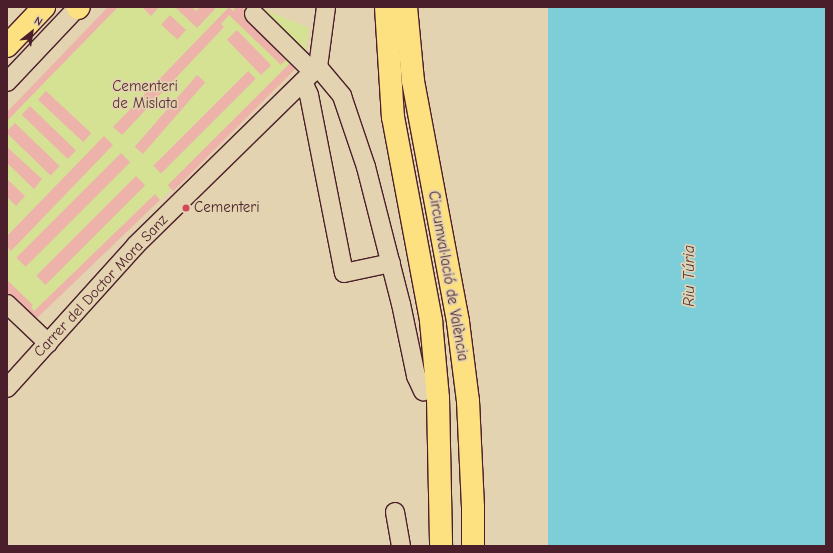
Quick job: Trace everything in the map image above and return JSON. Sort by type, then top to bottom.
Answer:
[{"type":"highway","points":[[7,46],[44,7]]},
{"type":"highway","points":[[373,7],[386,87],[393,117]]},
{"type":"highway","name":"Circumval·lació de València","points":[[386,7],[393,117],[431,321],[438,398],[440,546]]},
{"type":"highway","name":"Circumval·lació de València","points":[[406,7],[413,81],[458,322],[468,401],[473,507],[473,546]]},
{"type":"street","points":[[7,82],[78,7]]},
{"type":"street","points":[[326,7],[311,74],[309,95],[344,273],[391,263]]},
{"type":"street","points":[[254,14],[311,74],[342,96],[366,167],[391,263],[416,376],[423,391]]},
{"type":"street","name":"Carrer del Doctor Mora Sanz","points":[[7,388],[136,245],[311,74]]},
{"type":"street","points":[[7,304],[48,343]]},
{"type":"street","points":[[395,512],[401,546]]},
{"type":"green space","name":"Cementeri de Mislata","points":[[108,7],[263,7],[266,10],[309,28],[305,56],[296,69],[35,320],[7,293],[7,112]]},
{"type":"water","name":"Riu Túria","points":[[548,7],[826,7],[826,546],[548,546]]},
{"type":"building","points":[[108,7],[118,7],[7,121],[7,112]]},
{"type":"building","points":[[142,7],[159,7],[151,16]]},
{"type":"building","points":[[192,7],[196,11],[200,7],[213,7],[215,9],[197,28],[176,8]]},
{"type":"building","points":[[229,7],[233,11],[235,9],[232,7],[242,7],[247,12],[243,17],[256,30],[261,25],[273,37],[268,41],[286,60],[281,65],[229,15],[221,24],[224,27],[122,135],[113,127]]},
{"type":"building","points":[[170,15],[186,30],[177,40],[161,25]]},
{"type":"building","points":[[237,30],[271,65],[261,75],[227,40]]},
{"type":"building","points":[[290,63],[296,69],[173,191],[168,185]]},
{"type":"building","points":[[248,71],[256,79],[161,174],[153,166]]},
{"type":"building","points":[[197,75],[205,82],[143,154],[135,147]]},
{"type":"building","points":[[46,91],[91,133],[83,142],[38,100]]},
{"type":"building","points":[[30,106],[76,150],[68,159],[22,115]]},
{"type":"building","points":[[15,123],[60,166],[51,175],[7,133],[7,131]]},
{"type":"building","points":[[104,136],[113,145],[11,251],[7,247],[7,236]]},
{"type":"building","points":[[7,147],[42,179],[34,189],[7,163]]},
{"type":"building","points":[[121,153],[130,162],[26,267],[16,258]]},
{"type":"building","points":[[136,176],[145,185],[45,285],[36,276]]},
{"type":"building","points":[[7,179],[25,196],[16,206],[7,197]]},
{"type":"building","points":[[155,194],[160,200],[35,320],[7,293],[7,280],[33,305],[31,307],[34,311]]},
{"type":"place","name":"Cementeri","points":[[186,208]]}]
